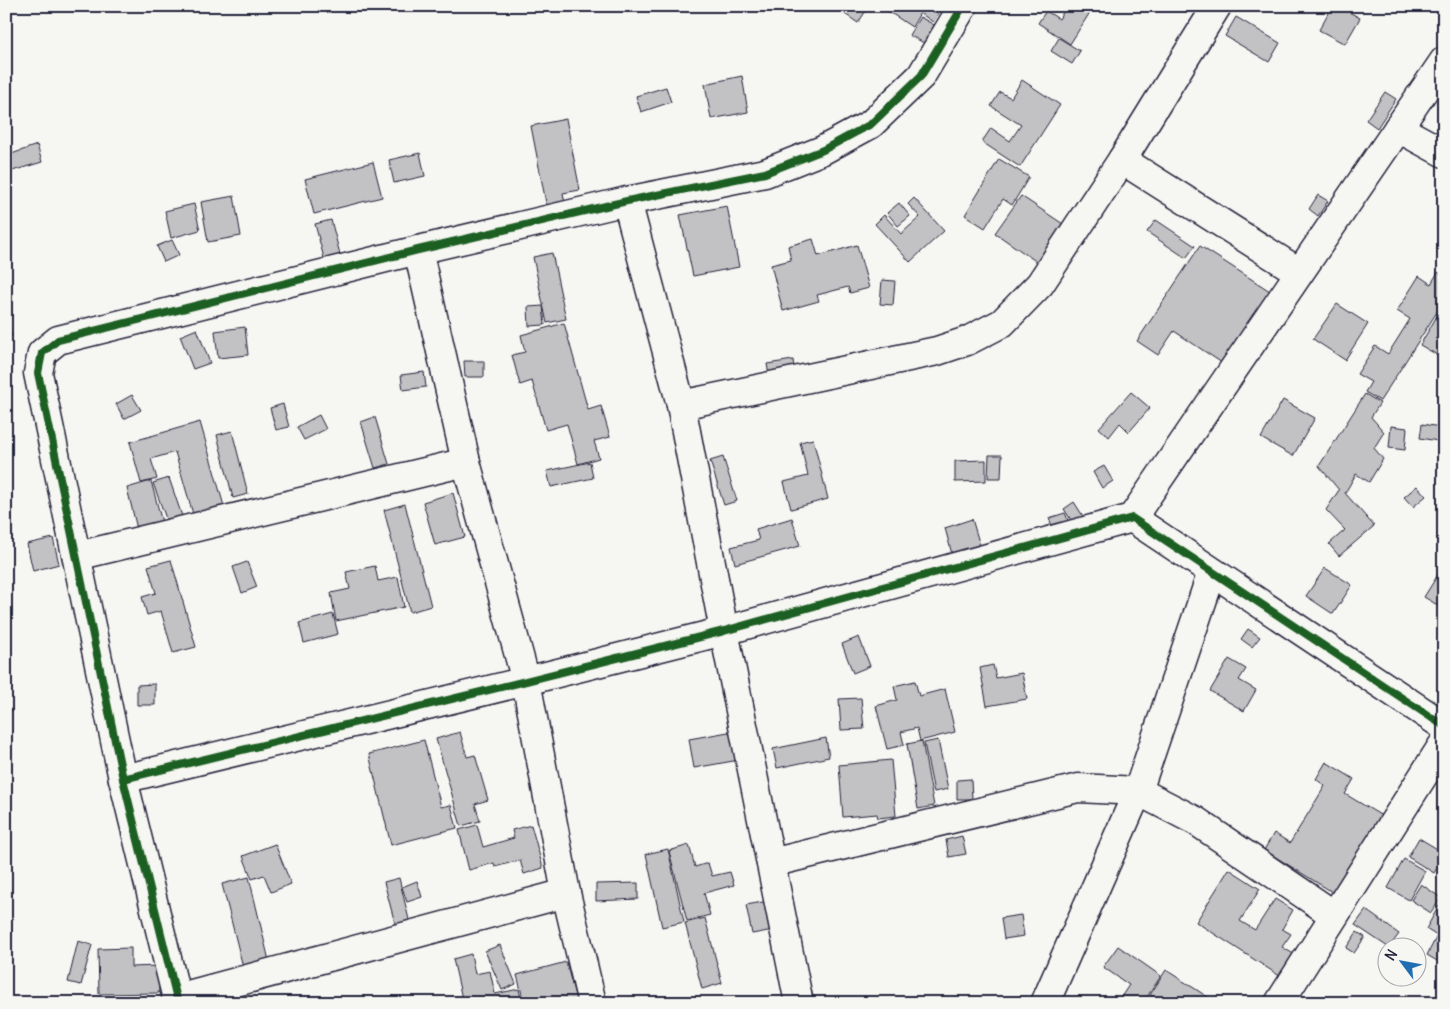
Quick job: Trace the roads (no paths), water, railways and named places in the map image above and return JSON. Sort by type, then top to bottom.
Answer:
[{"type":"street","points":[[566,893],[177,1000],[123,779],[38,373],[42,353],[58,340],[418,250],[627,201],[765,173],[823,150],[871,124],[921,76],[963,6]]},
{"type":"street","points":[[681,405],[937,351],[967,340],[1002,323],[1040,284],[1122,160],[1217,6]]},
{"type":"street","points":[[123,779],[526,681],[724,630],[1132,518],[1444,61]]},
{"type":"street","points":[[1398,128],[1444,153]]},
{"type":"street","points":[[1122,160],[1299,272]]},
{"type":"street","points":[[627,201],[681,405],[799,1003]]},
{"type":"street","points":[[418,250],[466,462],[526,681],[566,893],[592,1003]]},
{"type":"street","points":[[77,556],[466,462]]},
{"type":"street","points":[[1132,518],[1444,726]]},
{"type":"street","points":[[1045,1003],[1138,791],[1212,572]]},
{"type":"street","points":[[1278,1003],[1444,743]]},
{"type":"street","points":[[771,862],[1078,788],[1138,791],[1196,821],[1334,915]]}]
